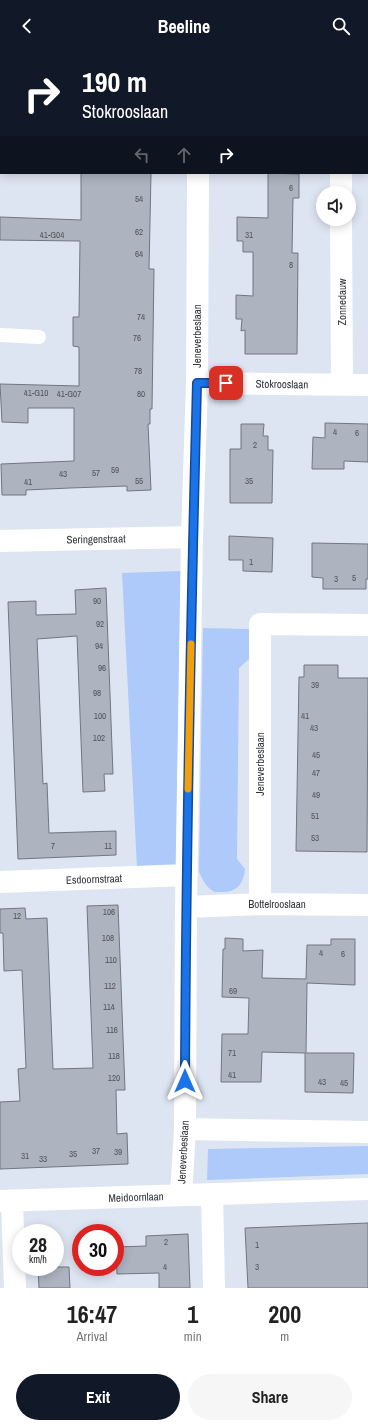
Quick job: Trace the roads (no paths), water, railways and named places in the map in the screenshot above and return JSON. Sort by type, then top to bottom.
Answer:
[{"type":"street","name":"Jeneverbeslaan","points":[[181,1195],[184,1129],[192,537],[197,383],[198,174]]},
{"type":"street","points":[[341,174],[341,186]]},
{"type":"street","name":"Zonnedauw","points":[[342,226],[342,384]]},
{"type":"street","name":"Stokrooslaan","points":[[197,383],[368,385]]},
{"type":"street","name":"Seringenstraat","points":[[0,541],[192,537]]},
{"type":"street","name":"Jeneverbeslaan","points":[[260,904],[260,624],[368,625]]},
{"type":"street","name":"Esdoornstraat","points":[[0,882],[187,875]]},
{"type":"street","name":"Bottelrooslaan","points":[[186,906],[260,904],[368,905]]},
{"type":"street","points":[[184,1129],[368,1132]]},
{"type":"street","name":"Meidoornlaan","points":[[6,1201],[368,1189]]},
{"type":"street","points":[[212,1194],[214,1288]]},
{"type":"street","points":[[6,1201],[16,1288]]},
{"type":"lane","points":[[0,335],[39,337]]}]
